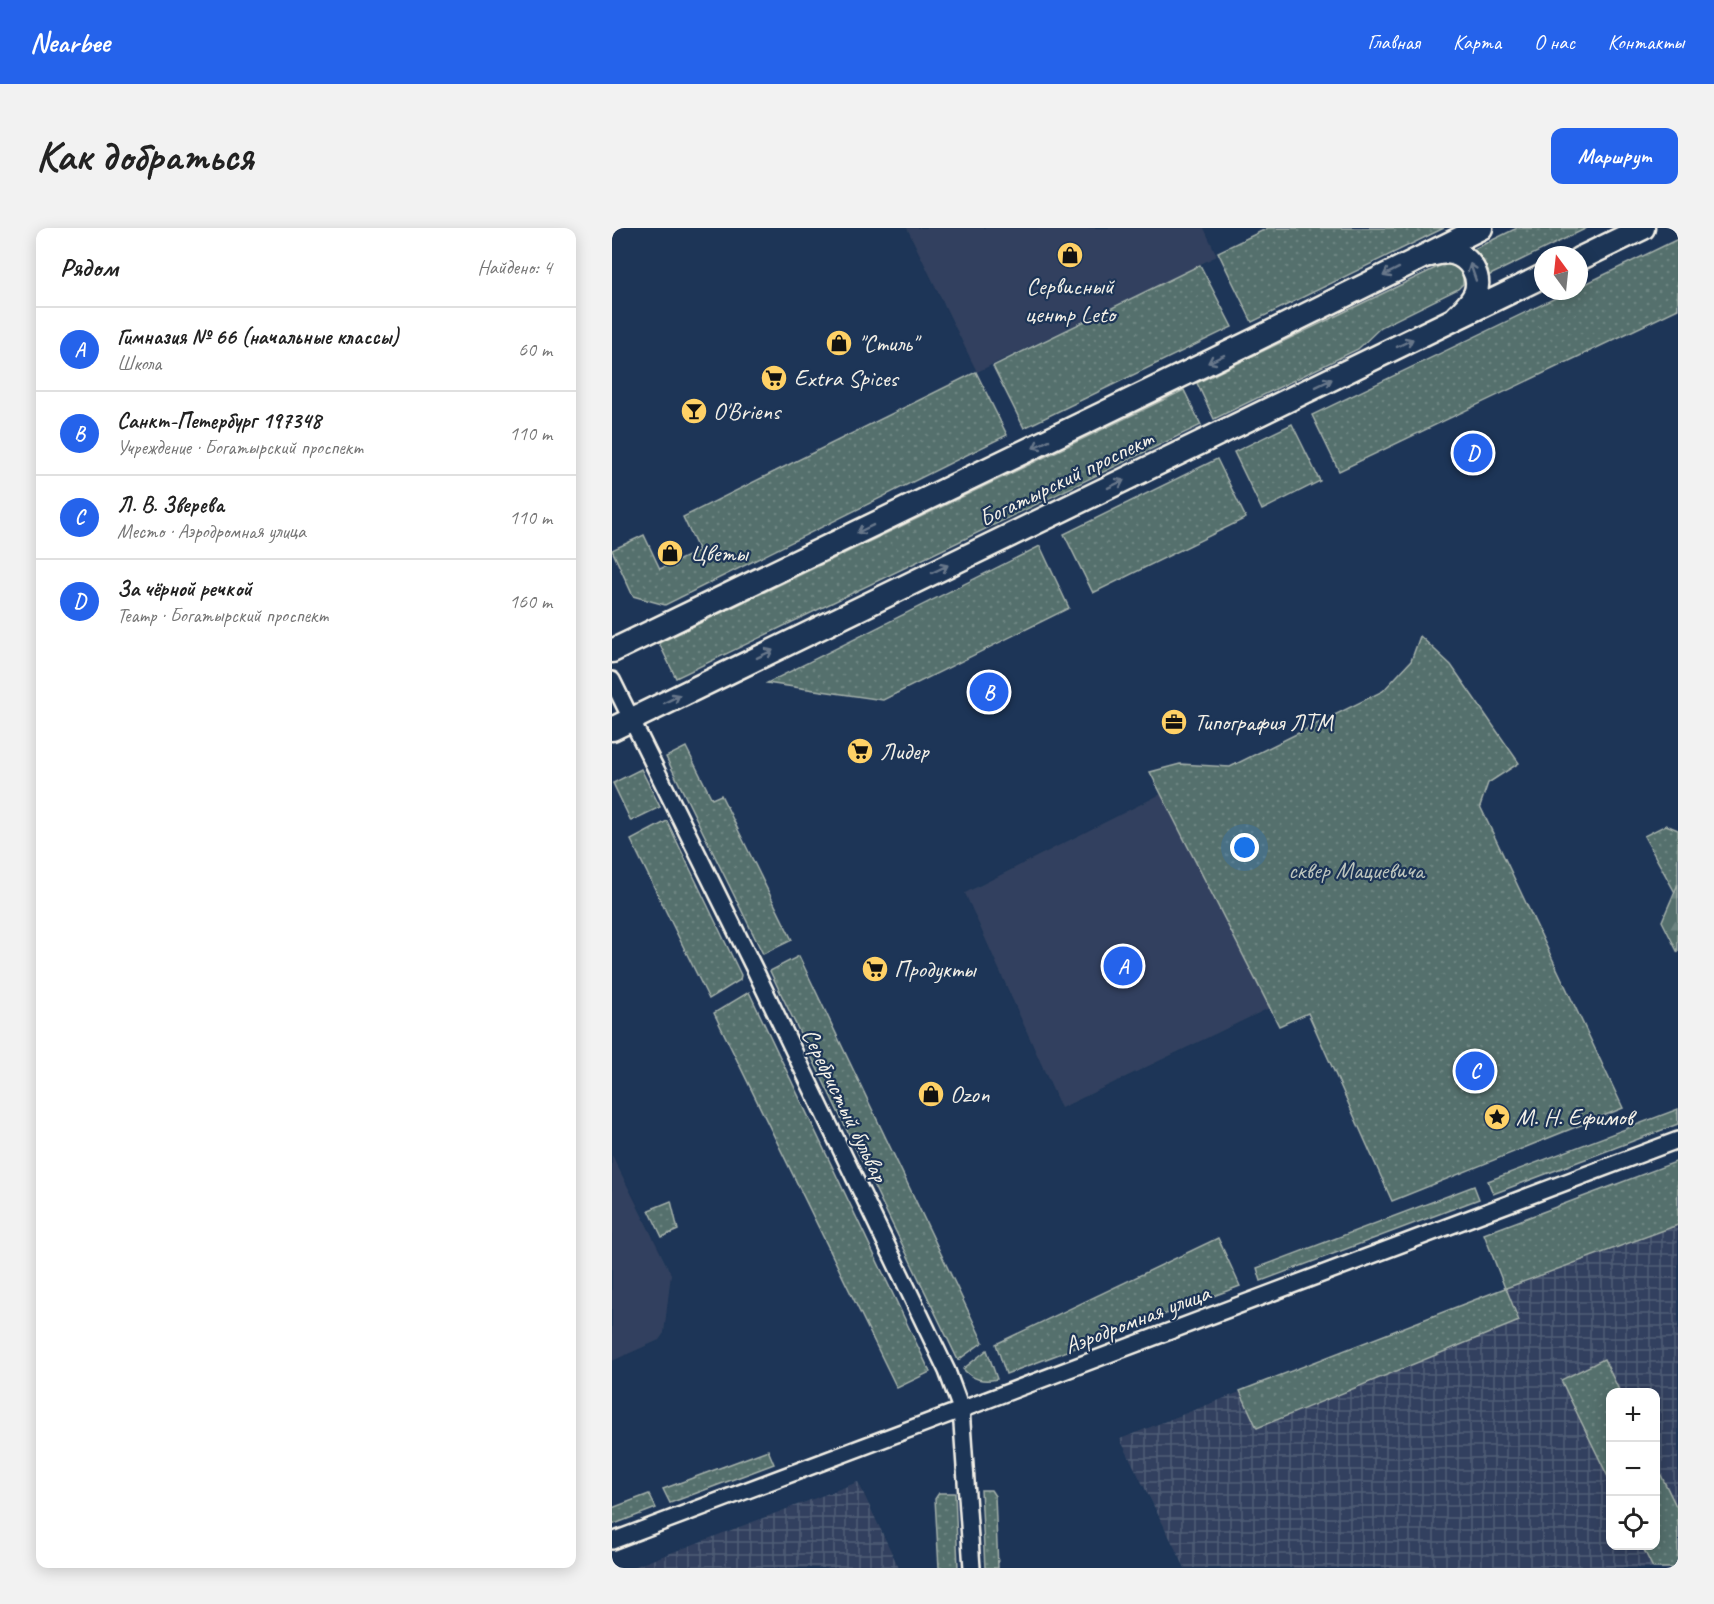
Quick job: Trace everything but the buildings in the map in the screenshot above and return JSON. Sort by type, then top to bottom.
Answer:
[{"type":"main road","name":"Богатырский проспект","points":[[612,651],[1481,228]]},
{"type":"main road","points":[[1588,255],[1643,228]]},
{"type":"main road","points":[[1419,258],[1452,252],[1461,256],[1474,269],[1477,277],[1476,291],[1468,306],[1451,321]]},
{"type":"main road","name":"Богатырский проспект","points":[[622,724],[1534,280]]},
{"type":"street","name":"Серебристый бульвар","points":[[612,680],[622,724],[754,968],[947,1371],[961,1409],[972,1568]]},
{"type":"street","name":"Аэродромная улица","points":[[612,1541],[1678,1140]]},
{"type":"shaded area","points":[[907,228],[1204,228],[1217,256],[977,372]]},
{"type":"shaded area","points":[[1161,794],[1269,1008],[1061,1108],[965,893]]},
{"type":"shaded area","points":[[612,1155],[671,1274],[664,1333],[659,1340],[612,1361]]},
{"type":"shaded area","points":[[1678,1225],[1678,1568],[1185,1568],[1120,1439],[1505,1288]]},
{"type":"shaded area","points":[[858,1482],[899,1568],[631,1568]]},
{"type":"green space","points":[[1268,228],[1444,228],[1252,322],[1218,252]]},
{"type":"green space","points":[[1517,228],[1587,228],[1550,246],[1534,246],[1534,254],[1486,277],[1482,261],[1470,251]]},
{"type":"green space","points":[[1678,239],[1678,309],[1339,471],[1312,415],[1551,300],[1588,300],[1588,283]]},
{"type":"green space","points":[[1446,263],[1453,263],[1463,271],[1463,284],[1458,289],[1381,327],[1358,349],[1214,419],[1197,383]]},
{"type":"green space","points":[[1200,265],[1232,327],[1024,428],[993,366]]},
{"type":"green space","points":[[976,372],[1007,435],[665,605],[633,596],[612,550],[644,535],[660,569],[699,551],[683,517]]},
{"type":"green space","points":[[1184,390],[1201,425],[676,678],[659,643]]},
{"type":"green space","points":[[1292,424],[1320,481],[1262,510],[1234,452]]},
{"type":"green space","points":[[1217,459],[1246,518],[1093,593],[1064,534]]},
{"type":"green space","points":[[1040,546],[1069,608],[883,700],[767,683]]},
{"type":"green space","name":"сквер Мациевича","points":[[1420,636],[1451,665],[1519,763],[1488,783],[1480,806],[1623,1108],[1392,1201],[1308,1013],[1279,1026],[1150,772],[1180,764],[1230,767],[1383,691],[1411,661]]},
{"type":"green space","points":[[686,747],[712,799],[721,795],[792,940],[763,954],[666,757]]},
{"type":"green space","points":[[641,769],[660,807],[631,821],[613,783]]},
{"type":"green space","points":[[667,821],[741,975],[740,980],[709,999],[631,840]]},
{"type":"green space","points":[[1666,825],[1678,830],[1678,898],[1644,836]]},
{"type":"green space","points":[[1678,884],[1678,953],[1662,921]]},
{"type":"green space","points":[[799,956],[983,1342],[958,1360],[770,971]]},
{"type":"green space","points":[[749,992],[930,1372],[897,1388],[714,1013]]},
{"type":"green space","points":[[1678,1109],[1678,1124],[1493,1194],[1488,1181]]},
{"type":"green space","points":[[1678,1161],[1678,1225],[1506,1288],[1519,1321],[1257,1428],[1240,1391],[1505,1288],[1484,1234]]},
{"type":"green space","points":[[1474,1186],[1479,1199],[1261,1281],[1257,1268]]},
{"type":"green space","points":[[671,1201],[678,1230],[662,1237],[649,1210]]},
{"type":"green space","points":[[1218,1238],[1240,1286],[1006,1374],[996,1344]]},
{"type":"green space","points":[[987,1350],[997,1379],[978,1379],[963,1369]]},
{"type":"green space","points":[[1604,1359],[1618,1388],[1606,1388],[1606,1473],[1561,1380]]},
{"type":"green space","points":[[768,1450],[774,1464],[670,1503],[663,1489]]},
{"type":"green space","points":[[1660,1473],[1678,1510],[1678,1568],[1653,1568],[1644,1550],[1660,1550]]},
{"type":"green space","points":[[981,1490],[991,1490],[995,1496],[998,1568],[985,1568]]},
{"type":"green space","points":[[939,1493],[955,1493],[958,1568],[939,1568],[935,1499]]},
{"type":"green space","points":[[649,1494],[656,1508],[612,1525],[612,1508]]},
{"type":"place","name":"Сервисный центр Leto","points":[[1070,255]]},
{"type":"place","name":"\"Стиль\"","points":[[839,343]]},
{"type":"place","name":"Extra Spices","points":[[774,378]]},
{"type":"place","name":"O'Briens","points":[[694,411]]},
{"type":"place","name":"За чёрной речкой","points":[[1473,453]]},
{"type":"place","name":"Цветы","points":[[670,553]]},
{"type":"place","name":"Санкт-Петербург 197348","points":[[989,692]]},
{"type":"place","name":"Типография ЛТМ","points":[[1174,722]]},
{"type":"place","name":"Лидер","points":[[860,751]]},
{"type":"place","name":"Гимназия № 66 (начальные классы)","points":[[1123,966]]},
{"type":"place","name":"Продукты","points":[[875,969]]},
{"type":"place","name":"Л. В. Зверева","points":[[1475,1071]]},
{"type":"place","name":"Ozon","points":[[931,1094]]},
{"type":"place","name":"М. Н. Ефимов","points":[[1497,1117]]}]
